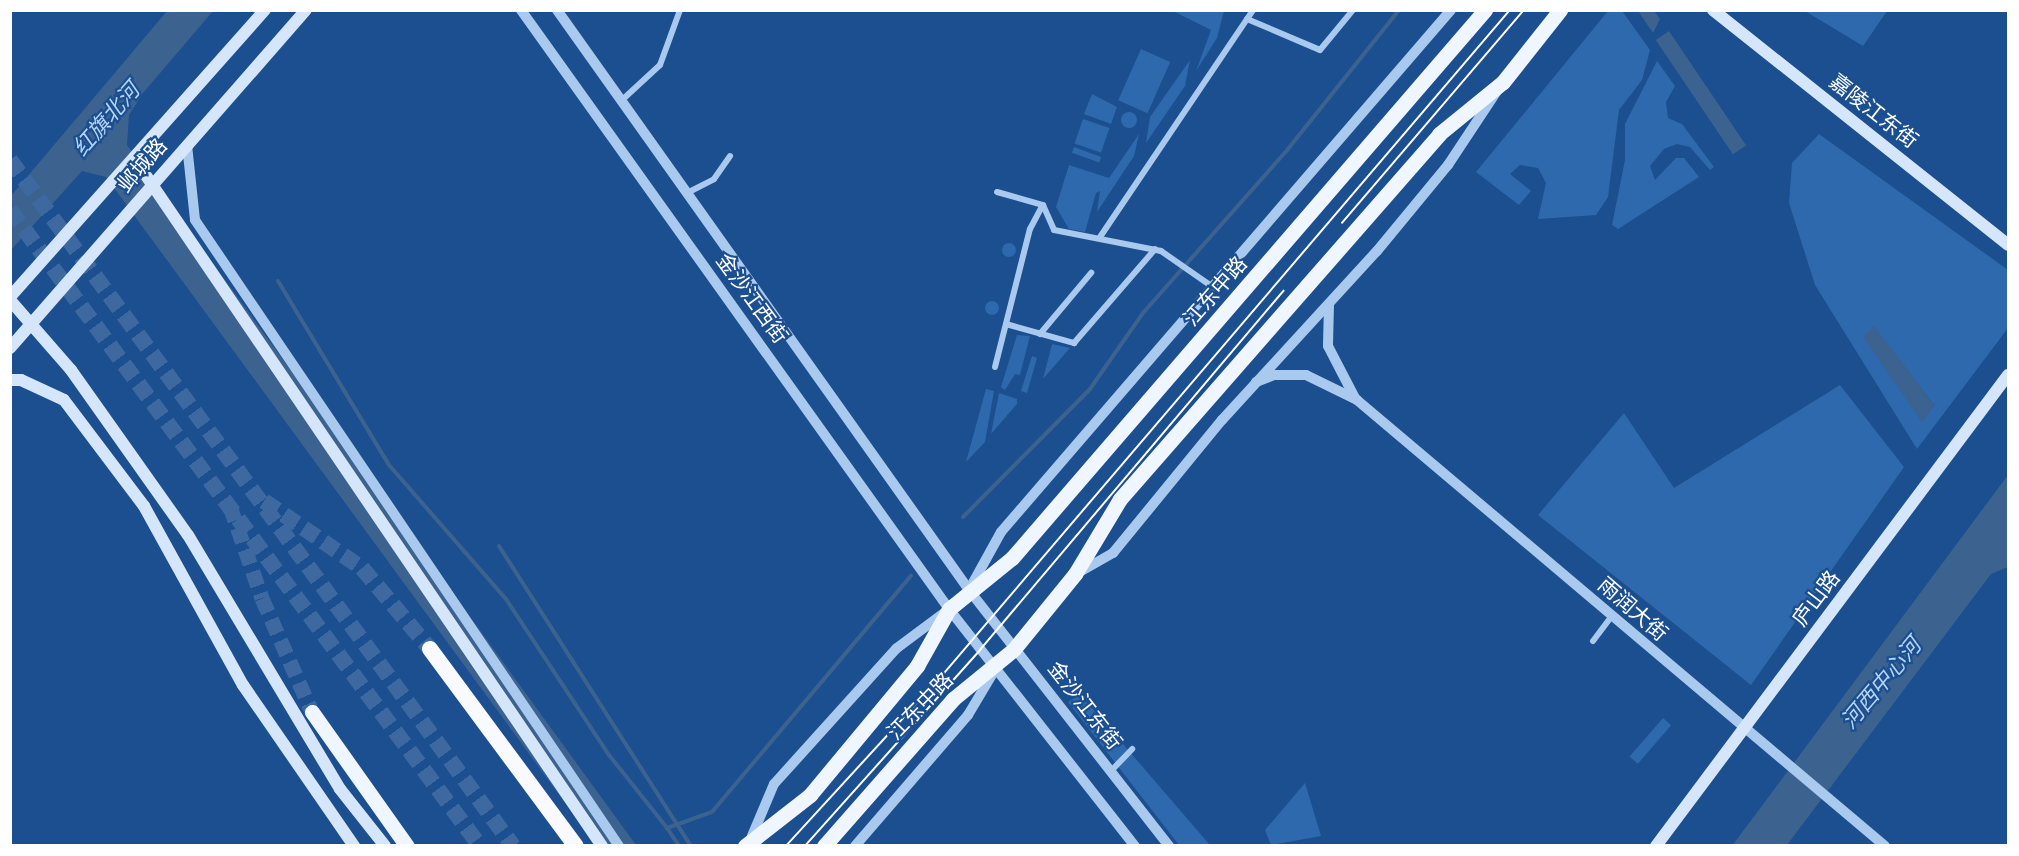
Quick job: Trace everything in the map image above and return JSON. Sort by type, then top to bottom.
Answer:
[{"type":"highway","points":[[430,649],[576,846]]},
{"type":"main road","name":"邺城路","points":[[10,298],[265,10]]},
{"type":"main road","name":"邺城路","points":[[10,348],[151,183],[306,10]]},
{"type":"main road","name":"江东中路","points":[[748,841],[810,795],[917,666],[949,609],[969,590],[1012,558],[1485,10]]},
{"type":"main road","name":"江东中路","points":[[824,846],[953,699],[996,668],[1014,649],[1075,574],[1120,499],[1439,134],[1503,82],[1560,10]]},
{"type":"main road","name":"嘉陵江东街","points":[[1713,10],[2008,245]]},
{"type":"main road","points":[[134,158],[602,846]]},
{"type":"main road","points":[[10,298],[32,323],[188,535],[340,789],[385,846]]},
{"type":"main road","name":"庐山路","points":[[1656,846],[2008,375]]},
{"type":"main road","points":[[10,380],[21,380],[64,400],[144,506],[243,685],[354,846]]},
{"type":"main road","points":[[312,712],[406,846]]},
{"type":"street","name":"金沙江西街","points":[[521,10],[949,609]]},
{"type":"street","name":"金沙江西街","points":[[557,10],[969,590]]},
{"type":"street","points":[[621,101],[660,64],[680,10]]},
{"type":"street","points":[[1100,237],[1252,10]]},
{"type":"street","points":[[1247,19],[1320,50],[1353,10]]},
{"type":"street","name":"江东中路","points":[[969,590],[1001,532],[1210,285],[1451,10]]},
{"type":"street","name":"江东中路","points":[[1075,574],[1113,553],[1256,382],[1329,303],[1448,165],[1503,82]]},
{"type":"street","points":[[187,145],[195,220],[619,846]]},
{"type":"street","points":[[686,194],[714,179],[730,156]]},
{"type":"street","points":[[997,192],[1043,205]]},
{"type":"street","points":[[1043,205],[1054,230],[1155,249],[1210,285]]},
{"type":"street","points":[[995,367],[1030,229],[1043,205]]},
{"type":"street","points":[[1006,324],[1074,344],[1155,249]]},
{"type":"street","points":[[1040,334],[1091,273]]},
{"type":"street","points":[[1329,303],[1328,346],[1357,400]]},
{"type":"street","points":[[1256,382],[1274,375],[1306,375],[1357,400]]},
{"type":"street","name":"雨润大街","points":[[1357,400],[1743,730],[1885,846]]},
{"type":"street","name":"金沙江东街","points":[[969,590],[1169,846]]},
{"type":"street","points":[[949,609],[1135,846]]},
{"type":"street","name":"江东中路","points":[[748,841],[774,784],[897,648],[949,609]]},
{"type":"street","points":[[1593,640],[1611,618]]},
{"type":"street","points":[[855,846],[968,715],[996,668]]},
{"type":"street","points":[[1110,772],[1132,749]]},
{"type":"shaded area","points":[[1887,10],[1863,46],[1805,11]]},
{"type":"shaded area","points":[[1173,11],[1224,11],[1217,38],[1196,71],[1211,30]]},
{"type":"shaded area","points":[[1608,11],[1622,11],[1650,50],[1642,80],[1619,110],[1608,197],[1596,215],[1538,219],[1546,183],[1538,168],[1520,165],[1510,174],[1531,191],[1519,205],[1476,172]]},
{"type":"shaded area","points":[[1141,49],[1170,62],[1147,113],[1118,100]]},
{"type":"shaded area","points":[[1190,60],[1185,86],[1146,143],[1150,117]]},
{"type":"shaded area","points":[[1657,61],[1675,86],[1666,102],[1668,118],[1682,124],[1714,167],[1710,170],[1690,147],[1677,144],[1664,149],[1650,166],[1655,180],[1676,158],[1684,158],[1699,177],[1618,229],[1612,225],[1625,160],[1625,124]]},
{"type":"shaded area","points":[[1092,94],[1117,107],[1111,124],[1084,114]]},
{"type":"shaded area","points":[[1129,112],[1137,120],[1129,128],[1121,120]]},
{"type":"shaded area","points":[[1083,119],[1109,128],[1101,153],[1075,144]]},
{"type":"shaded area","points":[[1139,134],[1134,156],[1097,212],[1100,191],[1096,193],[1085,232],[1069,229],[1056,207],[1069,165],[1109,178]]},
{"type":"shaded area","points":[[1819,134],[2008,270],[2008,328],[1917,449],[1815,285],[1789,203],[1792,163]],"holes":[[[1873,326],[1934,405],[1922,421]]]},
{"type":"shaded area","points":[[1074,147],[1101,157],[1099,163],[1072,153]]},
{"type":"shaded area","points":[[1009,243],[1014,245],[1016,250],[1014,255],[1009,257],[1004,255],[1002,250],[1004,245]]},
{"type":"shaded area","points":[[992,301],[997,303],[999,308],[997,313],[992,315],[987,313],[985,308],[987,303]]},
{"type":"shaded area","points":[[1017,335],[1030,336],[1020,375],[1015,374],[1005,390],[1001,387]]},
{"type":"shaded area","points":[[1052,344],[1070,348],[1043,379]]},
{"type":"shaded area","points":[[1032,356],[1037,358],[1027,393],[1021,391]]},
{"type":"shaded area","points":[[1840,385],[1904,467],[1751,685],[1538,515],[1624,413],[1674,488]]},
{"type":"shaded area","points":[[986,389],[994,391],[985,442],[966,462]]},
{"type":"shaded area","points":[[999,393],[1017,399],[1017,404],[991,434]]},
{"type":"shaded area","points":[[1080,694],[1210,845],[1179,845],[1068,702]]},
{"type":"shaded area","points":[[1663,718],[1671,725],[1638,764],[1630,756]]},
{"type":"shaded area","points":[[1305,783],[1321,836],[1271,845],[1265,830]]},
{"type":"water","name":"红旗北河","points":[[167,11],[213,11],[143,93],[129,115],[127,145],[636,845],[596,845],[106,177],[82,171],[11,250],[11,196]]},
{"type":"water","points":[[1638,11],[1654,11],[1660,19],[1653,33]]},
{"type":"water","points":[[1669,31],[1746,145],[1733,154],[1656,40]]},
{"type":"water","points":[[1874,326],[1934,405],[1922,422],[1863,337]]},
{"type":"water","name":"河西中心河","points":[[2008,475],[2008,567],[1991,574],[1787,845],[1732,846]]},
{"type":"waterway","points":[[963,517],[1090,389],[1143,313],[1288,149],[1399,10]]},
{"type":"waterway","points":[[278,281],[389,465],[506,599],[609,755],[667,828],[712,812],[911,576]]},
{"type":"waterway","points":[[499,546],[691,846]]},
{"type":"waterway","points":[[667,828],[679,846]]},
{"type":"tunnel","points":[[10,160],[513,846]]},
{"type":"tunnel","points":[[10,210],[480,846]]},
{"type":"tunnel","points":[[264,501],[362,568],[430,649]]},
{"type":"tunnel","points":[[230,506],[262,598],[312,712]]},
{"type":"tram line","points":[[786,846],[940,678],[1510,10]]},
{"type":"tram line","points":[[1342,223],[1524,10]]},
{"type":"tram line","points":[[805,846],[980,650],[1283,291]]}]
